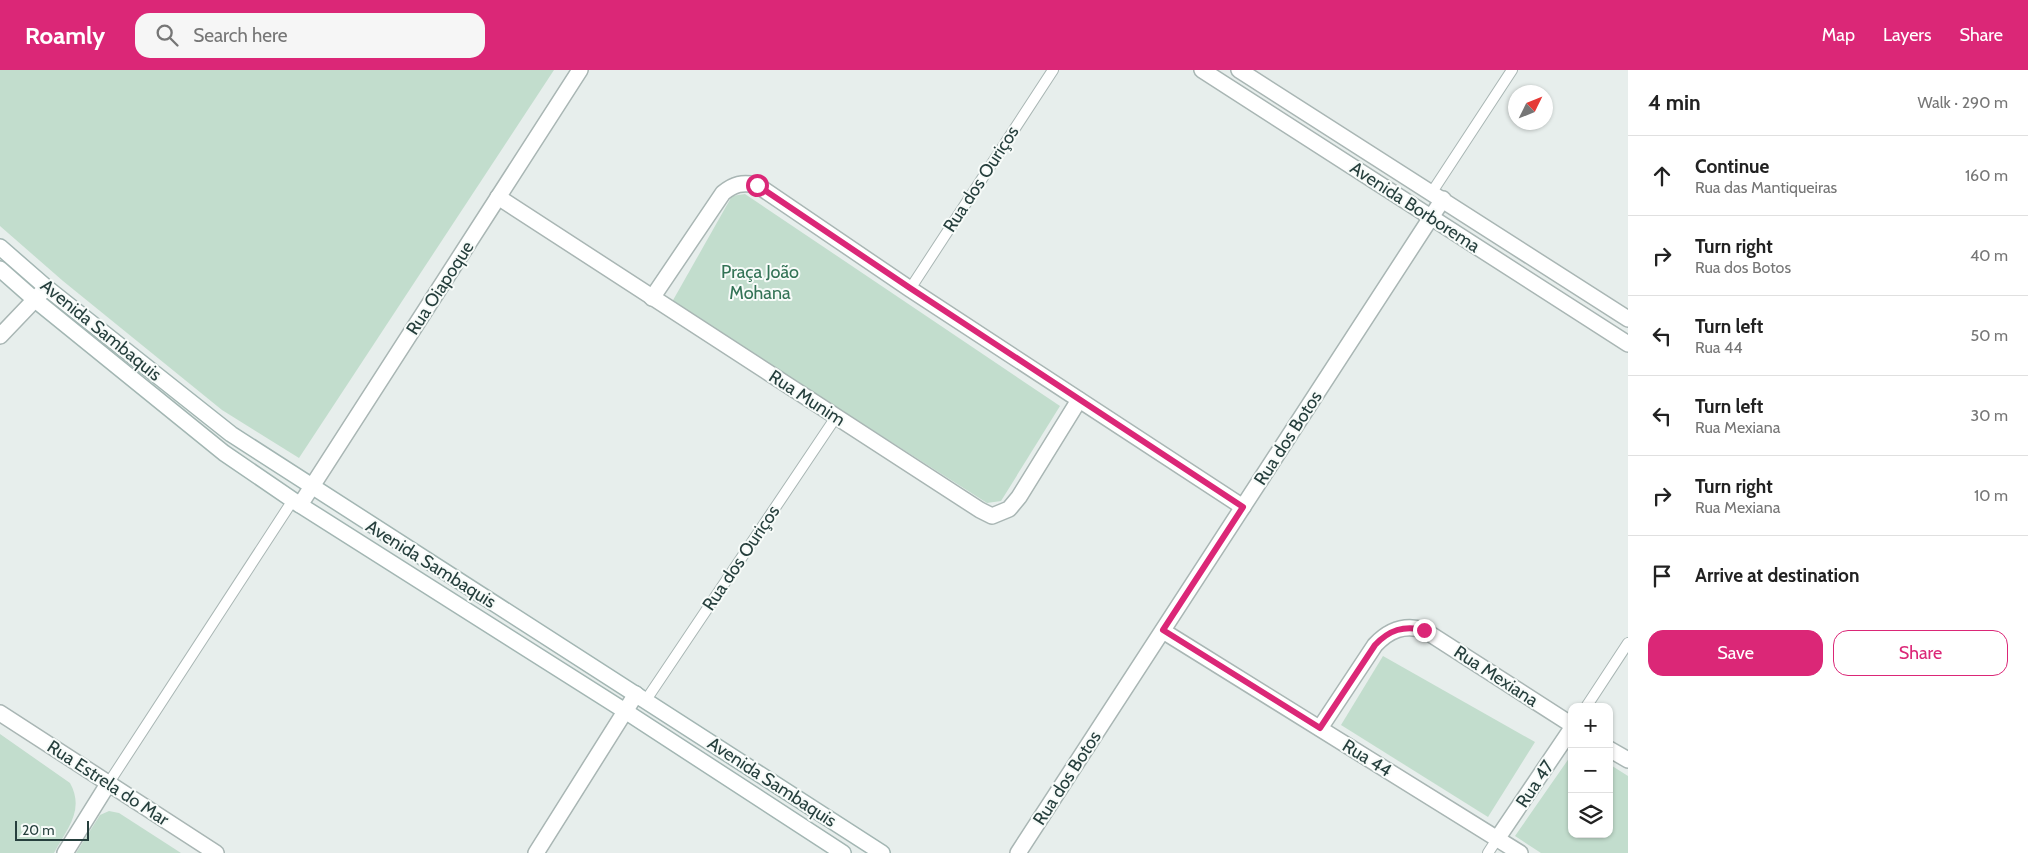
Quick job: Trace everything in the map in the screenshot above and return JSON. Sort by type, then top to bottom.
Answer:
[{"type":"street","name":"Rua Oiapoque","points":[[297,503],[312,488],[580,70]]},
{"type":"street","name":"Avenida Borborema","points":[[1202,70],[1628,344]]},
{"type":"street","name":"Avenida Borborema","points":[[1239,70],[1628,320]]},
{"type":"street","points":[[652,298],[722,193],[732,186],[744,182],[757,185],[1243,507]]},
{"type":"street","name":"Rua dos Botos","points":[[1018,853],[1432,217],[1437,196]]},
{"type":"street","name":"Rua Munim","points":[[498,197],[992,516],[1010,509],[1080,400]]},
{"type":"street","name":"Avenida Sambaquis","points":[[0,247],[47,288],[231,434],[312,488],[882,853]]},
{"type":"street","name":"Avenida Sambaquis","points":[[0,269],[34,299],[224,453],[297,503],[625,711],[844,853]]},
{"type":"street","points":[[0,336],[34,299],[47,288]]},
{"type":"street","name":"Rua Mexiana","points":[[1320,728],[1375,645],[1383,636],[1393,630],[1414,627],[1424,630],[1568,724]]},
{"type":"street","name":"Rua 44","points":[[1163,630],[1520,853]]},
{"type":"street","name":"Rua dos Ouriços","points":[[536,853],[625,711],[641,697]]},
{"type":"street","name":"Rua Estrela do Mar","points":[[0,713],[216,853]]},
{"type":"street","name":"Rua 47","points":[[1497,839],[1568,733]]},
{"type":"street","points":[[1613,751],[1628,760]]},
{"type":"street","points":[[65,853],[108,784]]},
{"type":"lane","name":"Rua dos Ouriços","points":[[910,288],[1053,70]]},
{"type":"lane","name":"Rua dos Botos","points":[[1437,196],[1512,70]]},
{"type":"lane","name":"Rua dos Ouriços","points":[[641,697],[836,416]]},
{"type":"lane","points":[[108,784],[297,503]]},
{"type":"lane","points":[[1589,703],[1628,643]]},
{"type":"lane","points":[[1488,853],[1497,839]]},
{"type":"green space","points":[[0,70],[554,70],[299,458],[222,410],[63,281],[0,226]]},
{"type":"green space","name":"Praça João Mohana","points":[[745,194],[1060,406],[1001,501],[987,503],[672,302],[732,196]]},
{"type":"green space","points":[[1383,656],[1535,742],[1488,817],[1341,725]]},
{"type":"green space","points":[[0,734],[70,783],[76,802],[75,811],[69,827],[54,853],[0,853]]},
{"type":"green space","points":[[1568,760],[1568,838],[1613,838],[1613,767],[1628,776],[1628,853],[1541,853],[1515,836]]},
{"type":"green space","points":[[109,811],[119,813],[181,853],[76,853],[100,815]]},
{"type":"route","points":[[757,185],[1243,507],[1163,630],[1320,728],[1375,645],[1383,636],[1393,630],[1403,628],[1414,627],[1424,630]]}]
